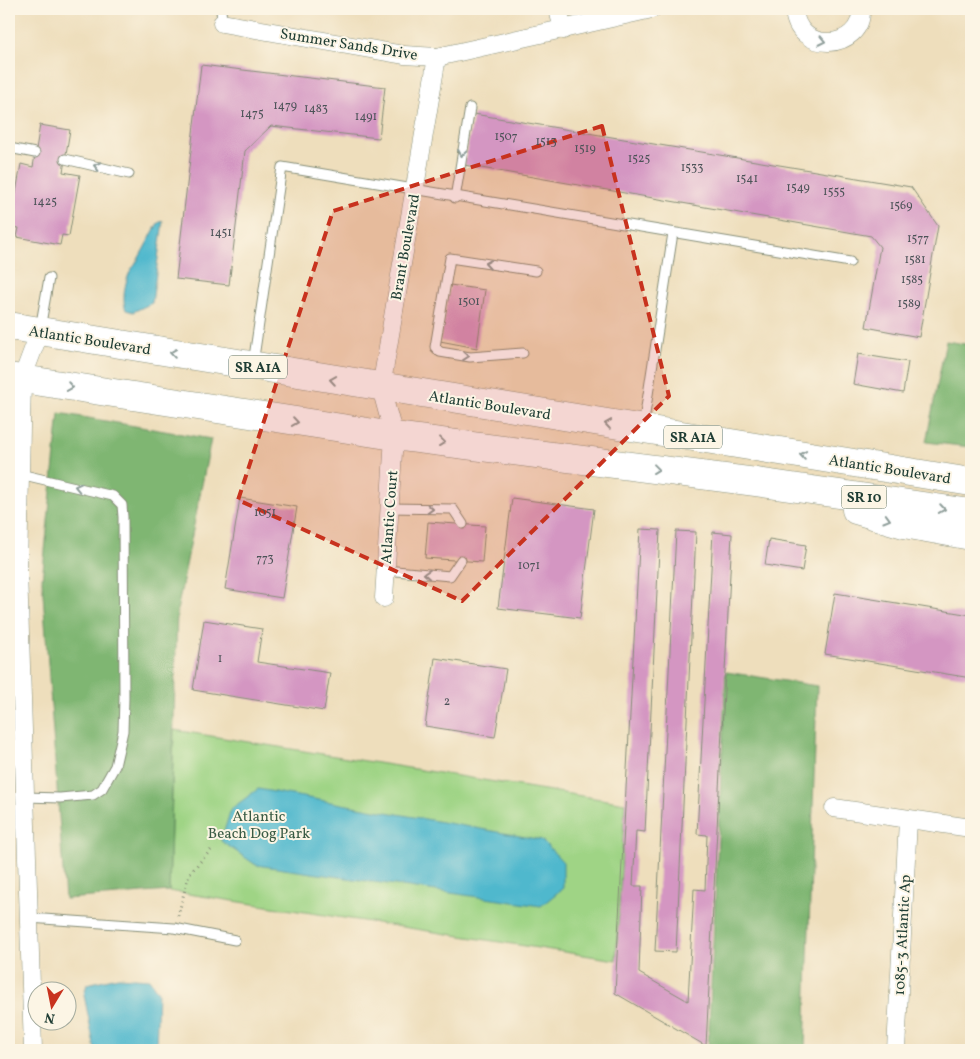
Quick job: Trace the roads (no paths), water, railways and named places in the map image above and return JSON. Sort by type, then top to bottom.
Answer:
[{"type":"highway","name":"Atlantic Boulevard","points":[[9,326],[381,388],[971,482]]},
{"type":"highway","name":"Atlantic Boulevard","points":[[16,378],[394,436],[756,482],[971,513]]},
{"type":"highway","name":"SR A1A","points":[[903,471],[971,472]]},
{"type":"highway","name":"SR A1A","points":[[756,482],[904,524],[971,536]]},
{"type":"street","points":[[558,9],[562,30]]},
{"type":"street","name":"Summer Sands Drive","points":[[221,16],[404,55],[437,57],[652,9]]},
{"type":"street","points":[[794,9],[794,21],[808,38],[829,44],[849,36],[861,18],[861,9]]},
{"type":"street","name":"Brant Boulevard","points":[[394,436],[381,388],[437,57]]},
{"type":"street","points":[[33,1050],[25,797],[14,570],[20,474],[16,378],[40,332]]},
{"type":"street","name":"Atlantic Court","points":[[384,598],[394,436]]},
{"type":"street","points":[[834,808],[971,828]]},
{"type":"street","name":"1085-3 Atlantic Ap","points":[[896,1050],[908,820]]},
{"type":"lane","points":[[455,198],[470,108]]},
{"type":"lane","points":[[9,148],[35,153]]},
{"type":"lane","points":[[65,159],[129,174]]},
{"type":"lane","points":[[253,366],[282,168],[850,262]]},
{"type":"lane","points":[[642,429],[673,233]]},
{"type":"lane","points":[[524,353],[470,357],[440,352],[435,346],[450,258],[536,272]]},
{"type":"lane","points":[[40,332],[49,278]]},
{"type":"lane","points":[[20,474],[114,496],[122,505],[124,698],[123,731],[115,766],[102,789],[93,795],[60,798],[25,797]]},
{"type":"lane","points":[[390,508],[452,509],[463,524]]},
{"type":"lane","points":[[385,570],[450,576],[461,560]]},
{"type":"lane","points":[[29,918],[174,928],[235,940]]},
{"type":"water","points":[[163,221],[152,303],[133,312],[126,310],[124,293],[129,274],[158,223]]},
{"type":"water","points":[[258,789],[542,840],[563,862],[563,888],[541,906],[256,865],[221,841],[231,809]]},
{"type":"water","points":[[118,977],[149,979],[158,992],[156,1050],[95,1050],[84,995],[87,984]]},
{"type":"park label","name":"Atlantic Beach Dog Park","points":[[259,824]]}]
